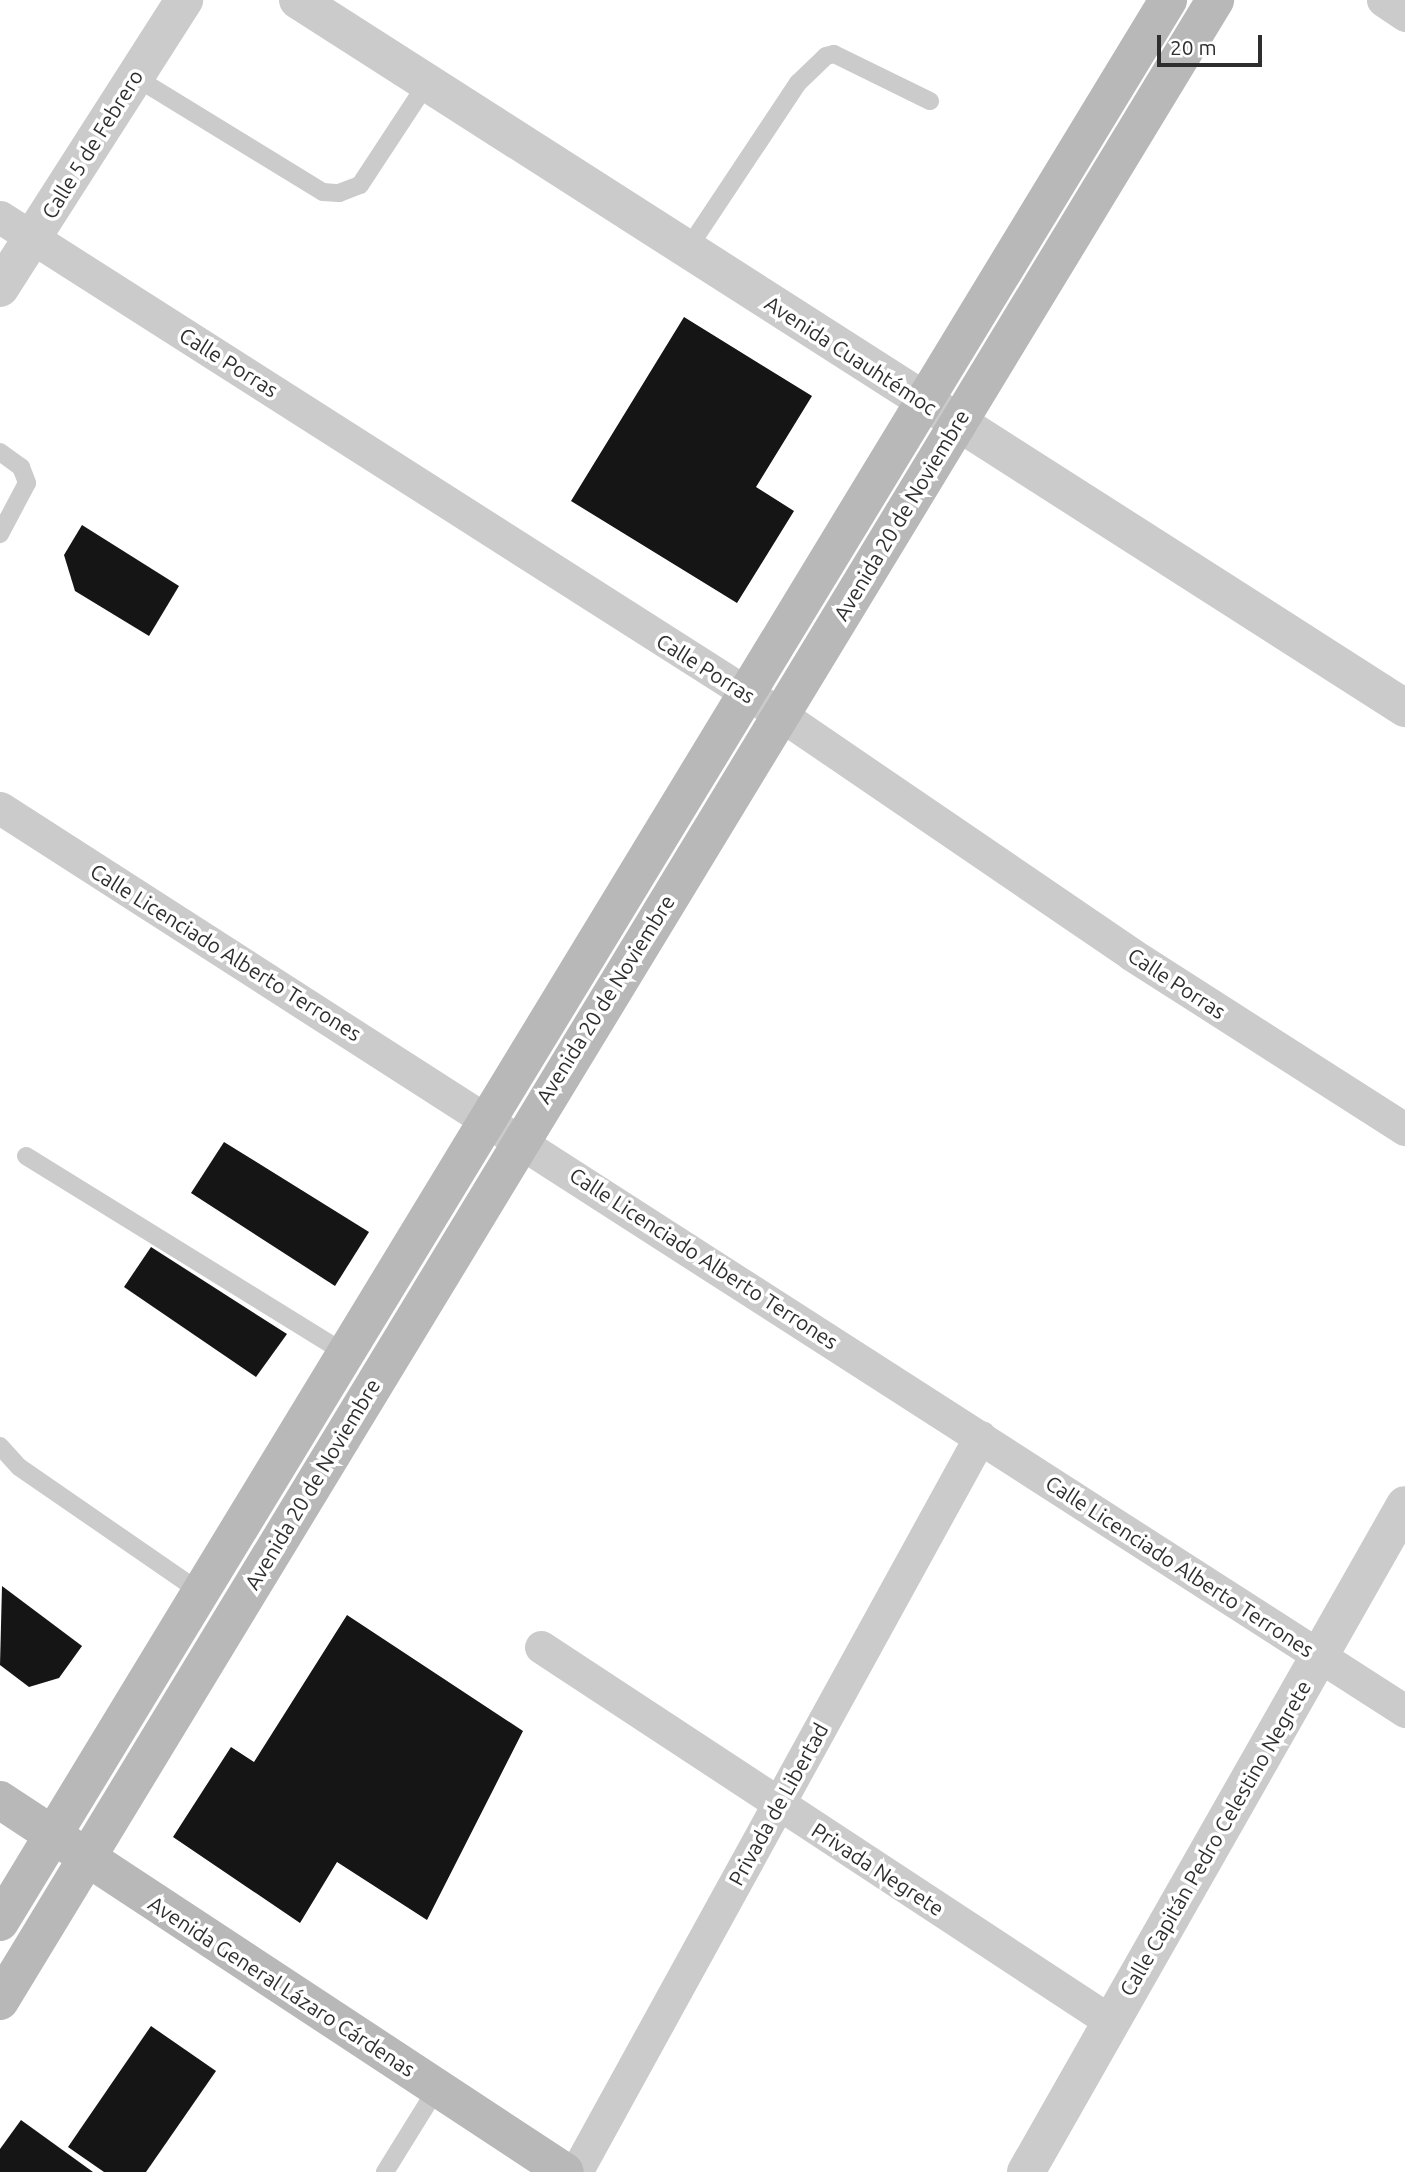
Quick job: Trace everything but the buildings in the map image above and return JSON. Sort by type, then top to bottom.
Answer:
[{"type":"main road","name":"Avenida 20 de Noviembre","points":[[0,2001],[519,1139],[781,715],[940,413],[1168,0]]},
{"type":"main road","name":"Avenida 20 de Noviembre","points":[[0,1922],[487,1118],[748,695],[1215,0]]},
{"type":"main road","name":"Avenida General Lázaro Cárdenas","points":[[0,1800],[565,2172]]},
{"type":"street","name":"Calle 5 de Febrero","points":[[0,288],[184,0]]},
{"type":"street","name":"Avenida Cuauhtémoc","points":[[298,0],[1405,708]]},
{"type":"street","points":[[1383,0],[1405,15]]},
{"type":"street","name":"Calle Porras","points":[[0,217],[781,715],[1130,954],[1405,1129]]},
{"type":"street","name":"Calle Licenciado Alberto Terrones","points":[[0,808],[487,1118],[1405,1711]]},
{"type":"street","name":"Privada de Libertad","points":[[576,2172],[980,1437]]},
{"type":"street","name":"Calle Capitán Pedro Celestino Negrete","points":[[1027,2172],[1110,2021],[1405,1505]]},
{"type":"street","name":"Privada Negrete","points":[[541,1647],[1110,2021]]},
{"type":"lane","points":[[687,250],[798,83],[826,56],[834,54],[930,101]]},
{"type":"lane","points":[[135,77],[323,192],[340,193],[360,186],[428,83]]},
{"type":"lane","points":[[0,452],[21,467],[27,483],[0,534]]},
{"type":"lane","points":[[26,1156],[345,1353]]},
{"type":"lane","points":[[0,1446],[19,1467],[200,1592]]},
{"type":"lane","points":[[385,2172],[437,2088]]}]
